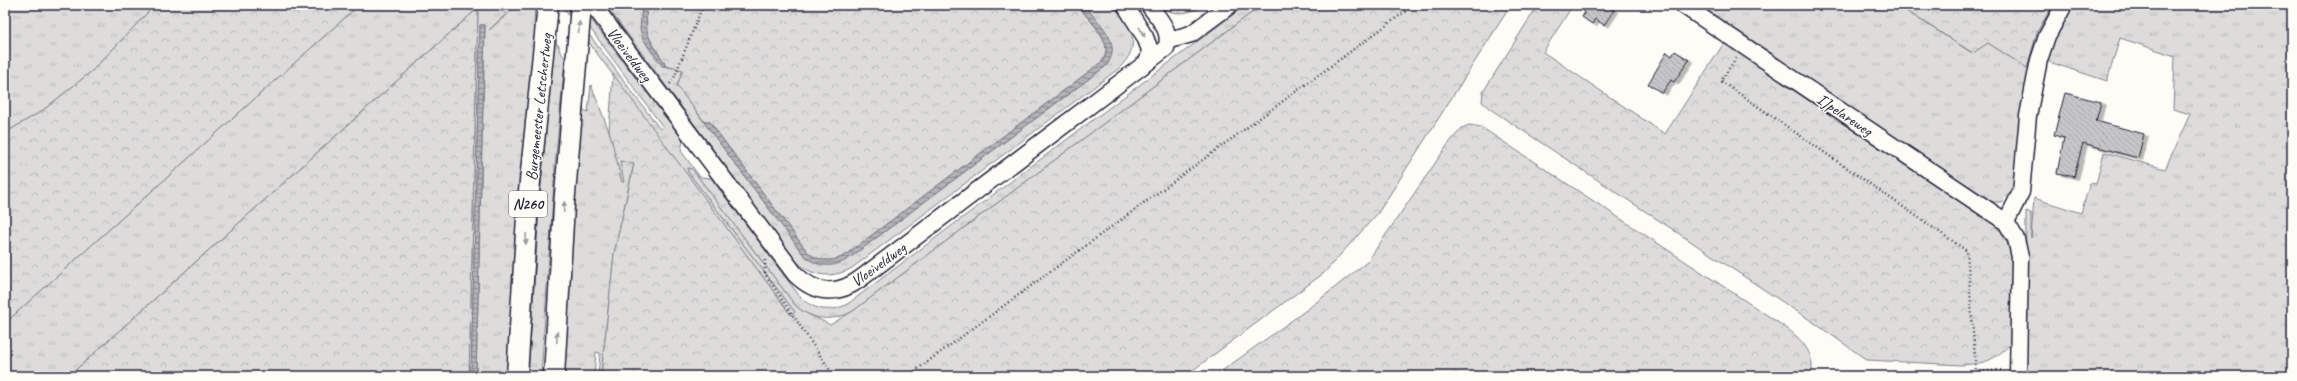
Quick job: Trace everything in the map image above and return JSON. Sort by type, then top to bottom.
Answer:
[{"type":"main road","name":"Burgemeester Letschertweg","points":[[517,376],[528,201],[548,5]]},
{"type":"main road","name":"Burgemeester Letschertweg","points":[[554,376],[564,206],[581,5]]},
{"type":"street","name":"Vloeiveldweg","points":[[593,5],[795,274],[805,284],[835,291],[852,285],[1148,62],[1166,48],[1170,40]]},
{"type":"street","points":[[1125,5],[1145,37],[1150,50],[1148,62]]},
{"type":"street","points":[[1149,5],[1168,32],[1170,40],[1191,34],[1230,5]]},
{"type":"street","name":"IJpelareweg","points":[[1683,5],[2006,222],[2016,239],[2020,257],[2019,372]]},
{"type":"street","points":[[2006,222],[2021,192],[2028,116],[2039,60],[2047,36],[2064,5]]},
{"type":"path","points":[[662,95],[674,78],[703,5]]},
{"type":"path","points":[[908,376],[1414,5]]},
{"type":"path","points":[[1745,46],[1721,81],[1967,251],[1976,372],[2019,372]]},
{"type":"path","points":[[765,233],[765,274],[834,376]]},
{"type":"green space","points":[[5,5],[155,5],[92,71],[42,111],[5,133]]},
{"type":"green space","points":[[155,5],[359,5],[5,323],[5,133],[42,111],[92,71]]},
{"type":"green space","points":[[359,5],[507,5],[500,11],[507,13],[489,30],[518,5],[535,5],[534,24],[537,25],[511,376],[476,376],[485,25],[480,25],[471,376],[469,376],[478,8],[69,376],[5,376],[5,323]]},
{"type":"green space","points":[[561,5],[567,5],[660,129],[663,127],[573,5],[580,5],[683,140],[681,151],[700,177],[711,178],[801,298],[812,306],[830,309],[849,303],[1246,5],[1262,5],[853,311],[838,317],[823,318],[808,314],[795,305],[692,169],[688,168],[688,172],[795,312],[791,315]]},
{"type":"green space","points":[[606,5],[642,5],[642,32],[650,51],[662,66],[683,70],[677,86],[803,254],[808,259],[819,264],[836,263],[848,259],[1106,66],[1110,58],[1111,49],[1109,41],[1106,33],[1084,5],[1115,5],[1130,29],[1133,44],[1126,61],[1118,69],[852,268],[837,274],[822,275],[809,270],[796,261]]},
{"type":"green space","points":[[647,5],[1077,5],[1100,33],[1106,49],[1105,57],[1099,64],[844,256],[834,260],[824,260],[814,257],[806,250],[709,121],[704,121],[677,86],[683,70],[666,66],[646,32]]},
{"type":"green space","points":[[1158,5],[1203,5],[1192,11],[1180,13],[1163,9]]},
{"type":"green space","points":[[1262,5],[1511,5],[1378,213],[1324,273],[1185,376],[601,376],[614,254],[634,164],[620,161],[624,182],[622,182],[609,130],[613,74],[791,315],[795,312],[688,172],[688,168],[692,169],[795,305],[803,311],[830,325],[853,311]]},
{"type":"green space","points":[[1538,5],[1573,5],[1543,52],[1665,134],[1724,43],[1997,227],[2005,237],[2012,266],[2013,299],[2011,344],[1994,358],[1984,362],[1961,365],[1867,360],[1813,322],[1490,109],[1482,102],[1483,92]]},
{"type":"green space","points":[[1696,5],[1897,5],[1972,53],[1988,43],[2027,68],[2037,32],[2053,5],[2059,5],[2018,178],[2012,191],[2001,202],[1993,202]]},
{"type":"green space","points":[[1897,5],[2053,5],[2037,32],[2027,68],[1988,43],[1973,53]]},
{"type":"green space","points":[[2069,5],[2292,5],[2292,376],[2025,376],[2026,211],[2031,213],[2031,238],[2034,198],[2081,213],[2090,183],[2096,184],[2104,152],[2165,169],[2190,114],[2173,109],[2175,56],[2120,38],[2107,81],[2043,60]]},
{"type":"green space","points":[[478,8],[469,376],[69,376]]},
{"type":"green space","points":[[555,32],[557,45],[559,45],[559,50],[565,58],[555,167],[541,376],[528,376],[540,197]]},
{"type":"green space","points":[[591,85],[612,139],[622,182],[619,161],[634,163],[614,254],[601,376],[598,376],[600,353],[596,352],[594,376],[558,376],[582,109],[588,112]]},
{"type":"green space","points":[[1469,125],[1481,127],[1785,327],[1802,342],[1806,348],[1811,360],[1811,376],[1215,376],[1309,308],[1367,262],[1449,143],[1462,128]]},
{"type":"shaded area","points":[[642,5],[647,5],[647,30],[651,42],[665,63],[664,67],[643,39],[640,29]]},
{"type":"shaded area","points":[[1077,5],[1084,5],[1102,26],[1111,41],[1111,58],[1106,66],[848,259],[836,264],[819,264],[813,262],[803,254],[704,121],[709,121],[806,250],[814,257],[819,259],[834,260],[844,256],[1103,61],[1106,53],[1106,46],[1103,38],[1094,24]]},
{"type":"shaded area","points":[[480,25],[485,25],[476,376],[471,376]]},
{"type":"building","points":[[1575,5],[1607,5],[1614,10],[1604,25],[1595,19],[1592,24],[1582,17],[1585,12]]},
{"type":"building","points":[[1675,51],[1689,60],[1674,82],[1671,80],[1662,93],[1648,84],[1667,52],[1672,56]]},
{"type":"building","points":[[2065,93],[2101,102],[2096,121],[2144,134],[2138,158],[2083,143],[2074,177],[2057,173],[2064,138],[2054,135]]}]
